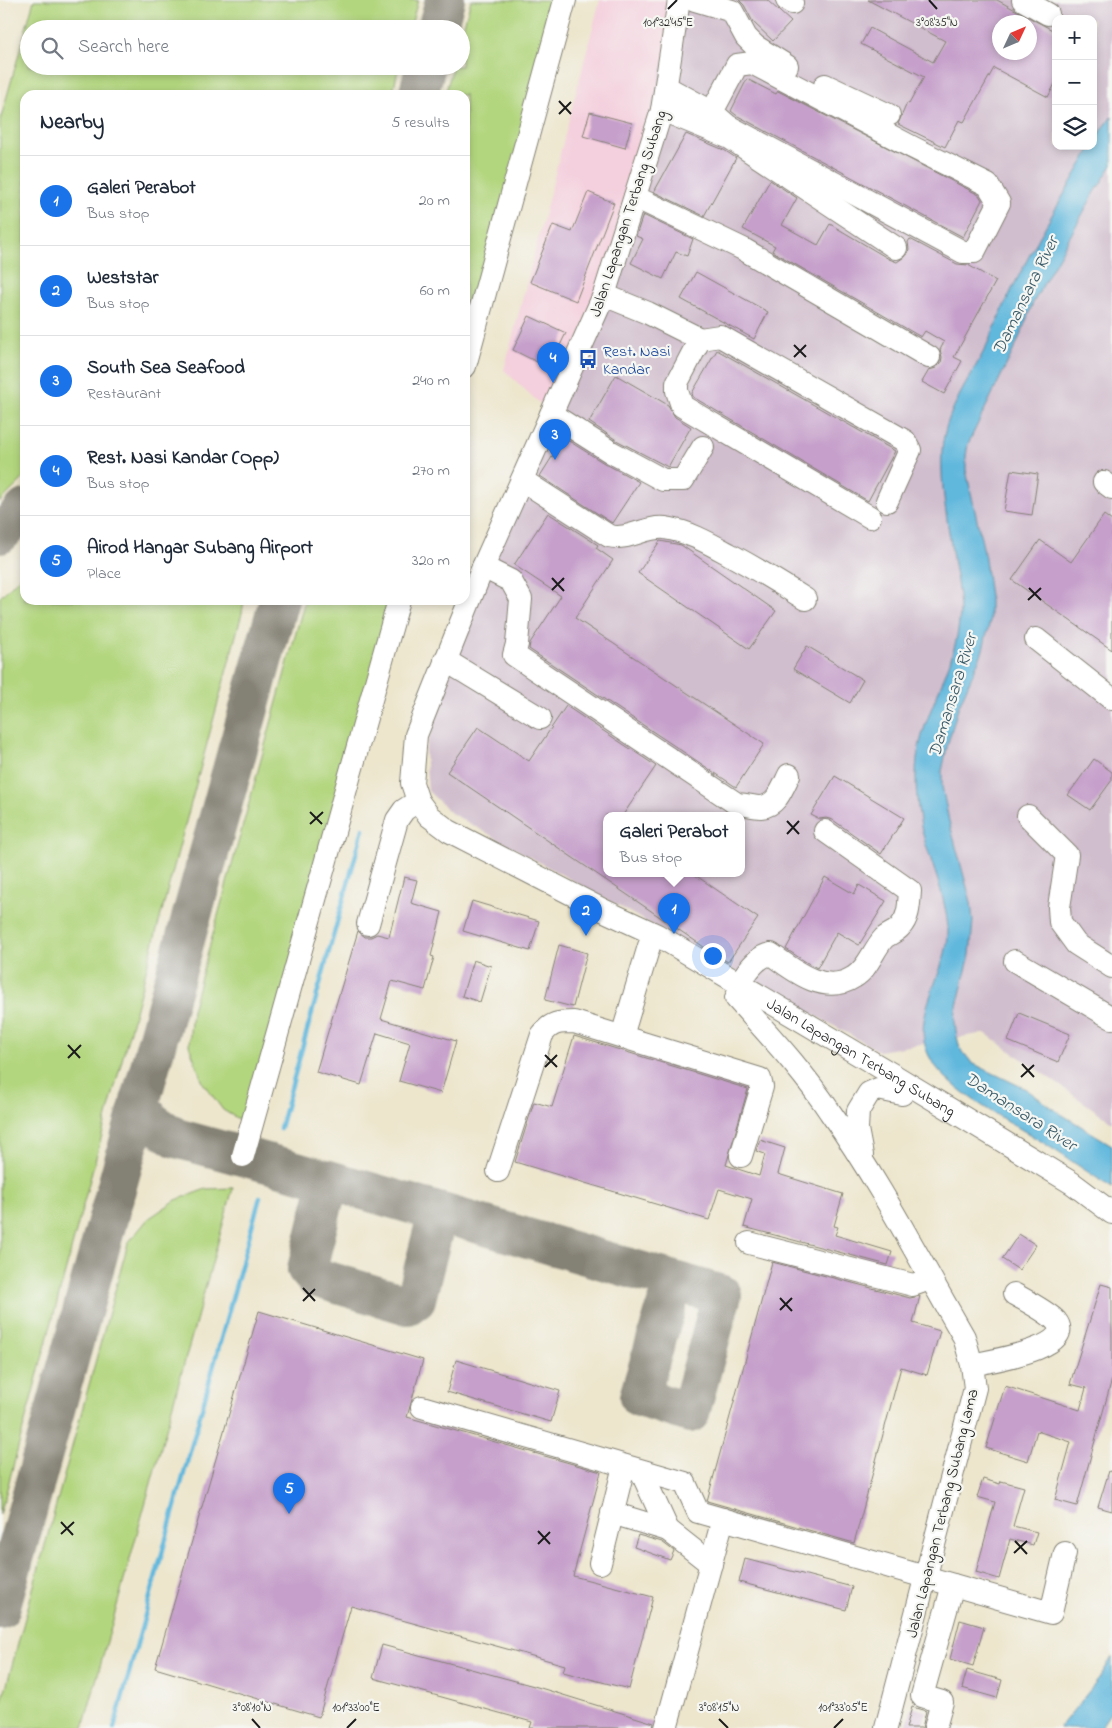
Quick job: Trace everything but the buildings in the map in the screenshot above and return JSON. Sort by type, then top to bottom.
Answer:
[{"type":"street","points":[[470,348],[565,0]]},
{"type":"street","name":"Jalan Lapangan Terbang Subang","points":[[470,598],[604,295],[662,110],[679,0]]},
{"type":"street","points":[[695,0],[736,5],[746,37],[773,58],[806,76],[889,115]]},
{"type":"street","points":[[1023,0],[1048,14]]},
{"type":"street","points":[[666,87],[712,112],[728,126],[963,252],[974,252],[998,203],[988,185],[752,63],[737,65],[712,112]]},
{"type":"street","points":[[662,110],[730,138],[896,248]]},
{"type":"street","points":[[635,197],[743,249],[929,358]]},
{"type":"street","points":[[604,295],[648,313],[700,339],[720,336],[905,441],[910,450],[887,501]]},
{"type":"street","points":[[700,339],[677,383],[677,391],[682,406],[870,517]]},
{"type":"street","points":[[551,414],[611,452],[663,480],[682,480],[704,447]]},
{"type":"street","points":[[522,480],[609,536],[617,538],[629,536],[654,527],[684,533],[746,563],[805,598]]},
{"type":"street","points":[[483,566],[511,581],[521,599],[517,644],[514,654],[737,804],[759,807],[768,805],[780,794],[788,775]]},
{"type":"street","points":[[243,1156],[398,605]]},
{"type":"street","name":"Jalan Lapangan Terbang Subang","points":[[467,605],[416,735],[412,783],[418,801],[429,816],[449,831],[657,936],[738,991],[902,1094],[1073,1197],[1112,1227]]},
{"type":"street","points":[[1036,639],[1112,699]]},
{"type":"street","points":[[445,660],[540,718]]},
{"type":"street","points":[[368,924],[397,820],[404,810],[418,801]]},
{"type":"street","points":[[1028,816],[1067,855],[1060,907],[1060,922],[1076,944],[1112,967]]},
{"type":"street","points":[[738,991],[757,961],[771,954],[791,969],[812,981],[834,984],[854,977],[872,957],[884,938],[900,927],[907,916],[910,892],[825,831]]},
{"type":"street","name":"Jalan Lapangan Terbang Subang","points":[[605,911],[649,946],[738,991],[1072,1183],[1112,1213]]},
{"type":"street","points":[[622,1036],[649,946]]},
{"type":"street","points":[[1015,961],[1112,1018]]},
{"type":"street","name":"Jalan Lapangan Terbang Subang","points":[[738,991],[800,1070],[866,1167]]},
{"type":"street","points":[[498,1171],[542,1035],[555,1022],[574,1022],[760,1079],[762,1087],[741,1156]]},
{"type":"street","points":[[866,1167],[857,1129],[858,1111],[869,1093],[878,1089],[902,1094]]},
{"type":"street","name":"Jalan Lapangan Terbang Subang Lama","points":[[866,1167],[964,1337],[972,1365],[975,1388],[886,1728]]},
{"type":"street","points":[[749,1243],[913,1285],[930,1279]]},
{"type":"street","points":[[972,1365],[1043,1347],[1057,1338],[1060,1333],[1061,1329],[1056,1320],[1014,1294]]},
{"type":"street","points":[[422,1408],[685,1484],[698,1512],[1051,1613],[1065,1553]]},
{"type":"street","points":[[600,1563],[612,1513],[633,1468]]},
{"type":"street","points":[[633,1468],[668,1530]]},
{"type":"street","points":[[612,1513],[668,1530],[711,1564]]},
{"type":"street","points":[[666,1728],[723,1519]]},
{"type":"street","points":[[935,1728],[942,1702],[922,1696],[953,1585]]},
{"type":"shaded area","points":[[600,0],[679,0],[644,166],[551,414],[504,370]]},
{"type":"shaded area","points":[[679,0],[1112,0],[1112,1122],[985,1033],[879,1051],[451,813],[428,791],[425,751],[483,567],[604,295]]},
{"type":"green space","points":[[34,0],[418,0],[412,20],[28,20]]},
{"type":"green space","points":[[471,0],[562,0],[470,331],[470,90],[446,90],[451,75],[470,75],[470,20],[465,20]]},
{"type":"green space","points":[[20,50],[20,75],[397,75],[393,90],[20,90],[20,482],[0,502],[0,121]]},
{"type":"green space","points":[[20,577],[20,605],[243,605],[0,1515],[0,597]]},
{"type":"green space","points":[[304,605],[394,605],[248,1125],[223,1110],[203,1083],[189,1045],[192,1010]]},
{"type":"green space","points":[[233,1188],[83,1728],[0,1728],[0,1709],[128,1243],[148,1219],[176,1200],[206,1189]]},
{"type":"water","name":"Damansara River","points":[[1112,116],[1112,165],[1033,303],[1017,343],[968,444],[966,470],[984,552],[990,596],[990,621],[982,653],[958,708],[942,771],[942,786],[949,821],[971,902],[973,921],[970,955],[956,1010],[955,1024],[960,1048],[972,1063],[1026,1089],[1061,1114],[1112,1145],[1112,1188],[964,1093],[938,1069],[929,1056],[924,1041],[923,1025],[931,993],[943,961],[948,929],[942,896],[921,826],[917,802],[916,777],[921,737],[950,663],[960,615],[942,478],[942,451],[947,424],[958,398],[986,347],[1009,294],[1051,216],[1090,150],[1097,150],[1097,137]]},
{"type":"water","points":[[1112,1657],[1112,1710],[1100,1728],[1059,1728],[1099,1679]]},
{"type":"waterway","points":[[280,1128],[363,829]]},
{"type":"waterway","points":[[114,1728],[260,1197]]},
{"type":"taxiway","points":[[439,20],[445,0]]},
{"type":"taxiway","points":[[419,90],[424,75]]},
{"type":"taxiway","points":[[0,534],[20,514]]},
{"type":"taxiway","points":[[0,1609],[278,605]]},
{"type":"taxiway","points":[[140,1101],[151,1121],[176,1138],[329,1180],[722,1295],[690,1413],[639,1397],[674,1281]]},
{"type":"taxiway","points":[[329,1180],[307,1269],[314,1277],[408,1305],[416,1299],[438,1212]]},
{"type":"place","name":"Rest. Nasi Kandar","points":[[588,359]]},
{"type":"place","name":"Rest. Nasi Kandar (Opp)","points":[[553,383]]},
{"type":"place","name":"South Sea Seafood","points":[[555,460]]},
{"type":"place","name":"Galeri Perabot","points":[[674,934]]},
{"type":"place","name":"Weststar","points":[[586,936]]},
{"type":"place","name":"Airod Hangar Subang Airport","points":[[289,1514]]}]
